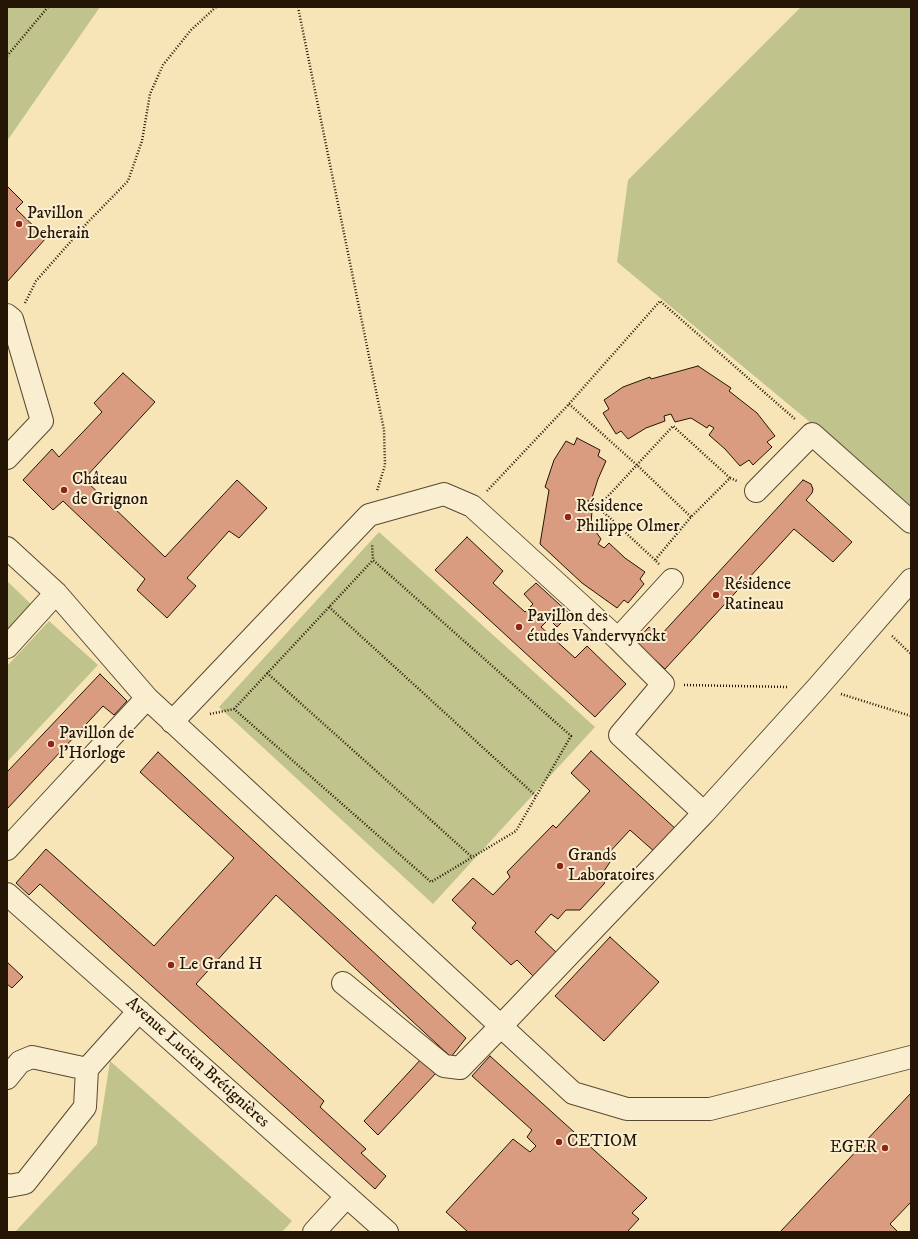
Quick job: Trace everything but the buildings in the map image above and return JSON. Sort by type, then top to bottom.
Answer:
[{"type":"street","points":[[7,458],[42,421],[11,320]]},
{"type":"street","points":[[756,491],[812,434],[911,522]]},
{"type":"street","points":[[172,722],[369,515],[444,494],[472,506],[618,639],[663,684],[620,735],[704,813]]},
{"type":"street","points":[[7,548],[56,593],[147,698],[573,1094],[626,1109],[710,1109],[911,1057]]},
{"type":"street","points":[[618,639],[672,580]]},
{"type":"street","points":[[343,983],[444,1066],[460,1068],[704,813],[818,687],[911,580]]},
{"type":"street","points":[[7,647],[56,593]]},
{"type":"street","points":[[7,849],[147,698]]},
{"type":"street","name":"Avenue Lucien Brétignières","points":[[7,894],[387,1232]]},
{"type":"street","points":[[7,1185],[25,1183],[85,1106],[87,1069],[139,1011]]},
{"type":"street","points":[[7,1078],[20,1062],[32,1057],[87,1069]]},
{"type":"street","points":[[314,1232],[347,1196]]},
{"type":"path","points":[[7,56],[48,7]]},
{"type":"path","points":[[11,320],[36,281],[88,222],[128,181],[142,141],[150,94],[163,65],[192,30],[216,7]]},
{"type":"path","points":[[234,709],[431,882],[516,831],[571,736],[373,560],[369,515],[385,465],[384,430],[298,7]]},
{"type":"path","points":[[472,506],[569,404],[660,301],[812,434]]},
{"type":"path","points":[[569,404],[691,517]]},
{"type":"path","points":[[672,580],[655,560],[598,507],[636,465],[673,426],[730,478],[756,491]]},
{"type":"path","points":[[655,560],[691,517],[730,478]]},
{"type":"path","points":[[206,714],[234,709],[373,560]]},
{"type":"path","points":[[329,607],[536,796]]},
{"type":"path","points":[[876,620],[911,654]]},
{"type":"path","points":[[267,673],[472,857]]},
{"type":"path","points":[[663,684],[818,687],[911,716]]},
{"type":"green space","points":[[7,7],[100,7],[7,141]]},
{"type":"green space","points":[[801,7],[911,7],[911,506],[617,262],[628,180]]},
{"type":"green space","points":[[379,532],[595,727],[433,904],[219,707]]},
{"type":"green space","points":[[7,581],[33,606],[7,634]]},
{"type":"green space","points":[[49,621],[98,665],[7,762],[7,666]]},
{"type":"green space","points":[[110,1061],[292,1221],[282,1232],[15,1232],[97,1144]]},
{"type":"place","name":"Pavillon Deherain","points":[[19,224]]},
{"type":"place","name":"Château de Grignon","points":[[64,490]]},
{"type":"place","name":"Résidence Philippe Olmer","points":[[568,517]]},
{"type":"place","name":"Résidence Ratineau","points":[[716,595]]},
{"type":"place","name":"Pavillon des études Vandervynckt","points":[[519,627]]},
{"type":"place","name":"Pavillon de l'Horloge","points":[[51,744]]},
{"type":"place","name":"Grands Laboratoires","points":[[560,866]]},
{"type":"place","name":"Le Grand H","points":[[171,965]]},
{"type":"place","name":"CETIOM","points":[[559,1142]]},
{"type":"place","name":"EGER","points":[[885,1148]]}]
